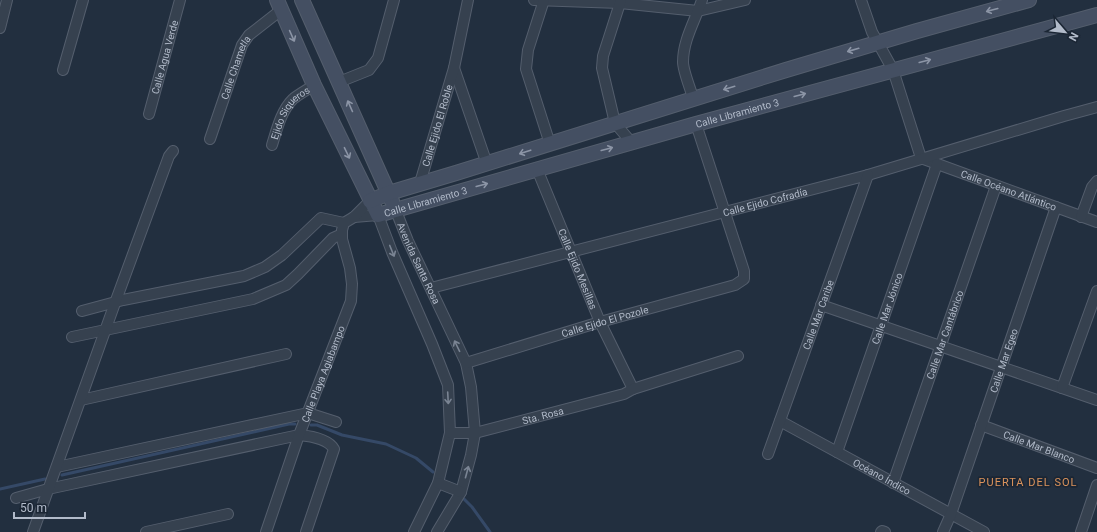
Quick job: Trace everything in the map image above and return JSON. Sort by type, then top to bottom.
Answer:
[{"type":"street","points":[[0,28],[7,0]]},
{"type":"street","points":[[63,70],[83,0]]},
{"type":"street","name":"Calle Agua Verde","points":[[149,114],[180,0]]},
{"type":"street","name":"Avenida Santa Rosa","points":[[302,0],[389,193],[408,241],[466,364],[471,387],[475,433],[461,492],[437,532]]},
{"type":"street","points":[[339,82],[369,70],[378,58],[394,0]]},
{"type":"street","name":"Calle Ejido El Roble","points":[[420,183],[454,68],[468,0]]},
{"type":"street","points":[[550,144],[526,69],[528,50],[540,0],[621,2],[698,11],[745,0]]},
{"type":"street","points":[[693,98],[683,63],[692,24],[702,0]]},
{"type":"street","points":[[861,0],[872,32],[893,70],[921,158]]},
{"type":"street","name":"Calle Libramiento 3","points":[[370,201],[420,183],[487,164],[693,98],[917,31],[1029,0]]},
{"type":"street","points":[[621,2],[602,62],[603,74],[615,123],[631,142]]},
{"type":"street","name":"Avenida Santa Rosa","points":[[279,5],[314,85],[378,215],[448,385],[450,433],[438,483],[414,532]]},
{"type":"street","name":"Calle Chametla","points":[[210,139],[242,45],[249,35],[279,5]]},
{"type":"street","name":"Calle Libramiento 3","points":[[378,215],[631,142],[1097,15]]},
{"type":"street","name":"Calle Ejido El Roble","points":[[454,68],[487,164]]},
{"type":"street","name":"Ejido Siqueros","points":[[272,145],[282,114],[287,106],[295,98],[314,85]]},
{"type":"street","name":"Calle Ejido Cofradía","points":[[431,288],[868,175],[1064,116],[1097,108]]},
{"type":"street","points":[[696,124],[725,213]]},
{"type":"street","points":[[33,532],[57,468],[105,329],[169,156],[173,150]]},
{"type":"street","name":"Calle Océano Atlántico","points":[[921,158],[1097,222]]},
{"type":"street","name":"Calle Mar Jónico","points":[[837,452],[937,164]]},
{"type":"street","name":"Calle Ejido Mesillas","points":[[538,170],[600,322],[633,389]]},
{"type":"street","name":"Calle Mar Caribe","points":[[768,454],[868,175]]},
{"type":"street","points":[[1081,217],[1092,187],[1097,181]]},
{"type":"street","name":"Calle Mar Cantábrico","points":[[893,483],[996,186]]},
{"type":"street","points":[[82,311],[244,276],[265,267],[282,255],[321,218],[344,223],[354,217],[370,201]]},
{"type":"street","name":"Calle Mar Egeo","points":[[943,532],[951,514],[1056,207]]},
{"type":"street","name":"Calle Ejido El Pozole","points":[[466,364],[600,322],[735,285],[744,279],[744,271],[725,213]]},
{"type":"street","points":[[354,217],[378,215]]},
{"type":"street","name":"Calle Playa Agiabampo","points":[[266,532],[299,435],[350,301],[352,284],[350,268],[342,239],[344,223]]},
{"type":"street","points":[[72,337],[253,299],[286,285],[333,238],[342,234]]},
{"type":"street","points":[[1062,388],[1097,291]]},
{"type":"street","points":[[822,305],[1097,400]]},
{"type":"street","points":[[81,400],[286,354]]},
{"type":"street","name":"Sta. Rosa","points":[[450,433],[475,433],[624,394],[633,389],[738,356]]},
{"type":"street","points":[[57,468],[308,413],[336,422]]},
{"type":"street","name":"Océano Índico","points":[[780,421],[984,532]]},
{"type":"street","name":"Calle Mar Blanco","points":[[981,425],[1097,468]]},
{"type":"street","points":[[16,498],[48,489],[299,435],[310,436],[323,441],[332,446],[334,449],[306,532]]},
{"type":"street","points":[[438,483],[461,492]]},
{"type":"street","points":[[1081,532],[1097,485]]},
{"type":"street","points":[[146,532],[228,514]]},
{"type":"street","points":[[881,532],[885,532]]},
{"type":"waterway","points":[[62,475],[289,424],[295,424]]},
{"type":"waterway","points":[[311,425],[317,425],[342,435],[386,444],[416,458],[433,472]]},
{"type":"waterway","points":[[0,489],[45,479]]},
{"type":"waterway","points":[[463,498],[472,507],[490,532]]},
{"type":"district","name":"PUERTA DEL SOL","points":[[1028,482]]}]
